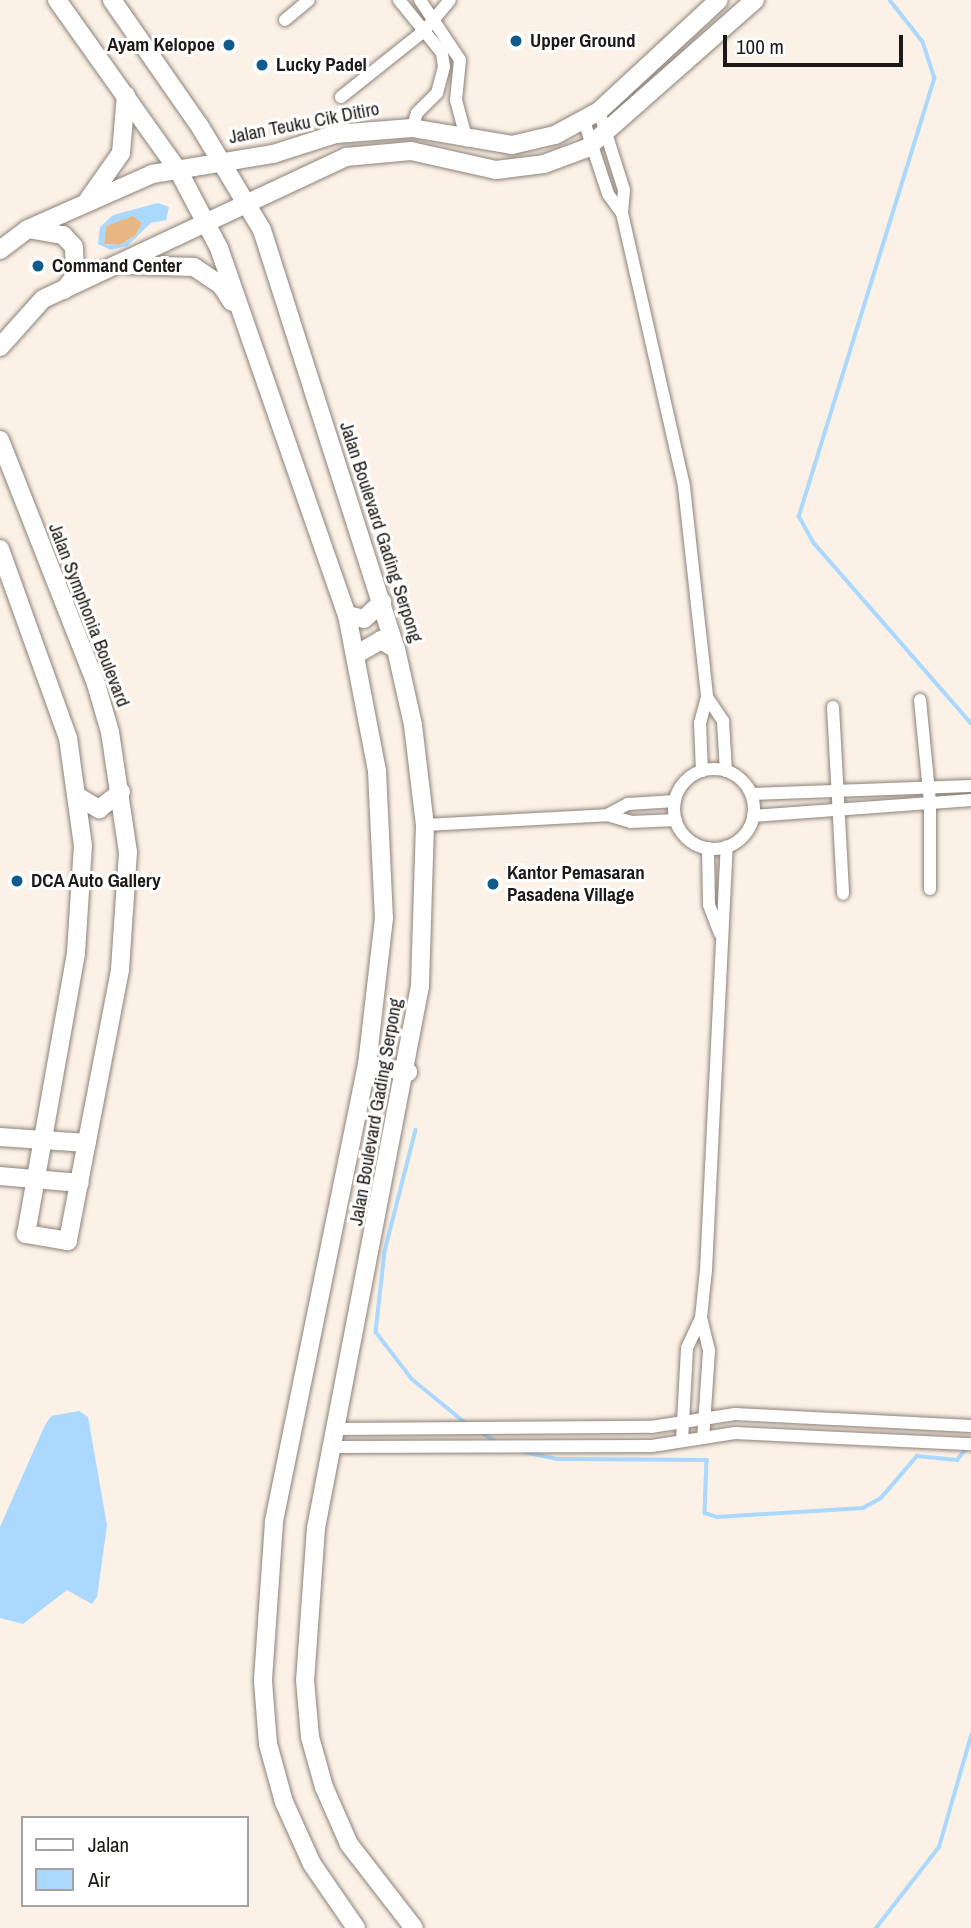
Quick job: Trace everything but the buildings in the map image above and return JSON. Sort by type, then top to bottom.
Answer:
[{"type":"main road","name":"Jalan Boulevard Gading Serpong","points":[[57,0],[178,170],[207,221],[251,331],[358,654],[384,842],[384,918],[367,1064],[274,1522],[263,1681],[268,1744],[284,1802],[312,1864],[356,1928]]},
{"type":"main road","name":"Jalan Boulevard Gading Serpong","points":[[112,0],[221,159],[262,230],[396,649],[425,825],[420,986],[408,1072],[332,1447],[307,1606],[310,1737],[349,1844],[414,1928]]},
{"type":"main road","name":"Jalan Teuku Cik Ditiro","points":[[86,202],[152,174],[221,159],[273,154],[364,129],[412,128],[467,141],[535,142],[591,116],[719,0]]},
{"type":"main road","points":[[0,347],[13,325],[64,290],[123,266],[207,221],[248,205],[346,157],[411,151],[496,170],[544,164],[593,144],[755,0]]},
{"type":"main road","points":[[0,250],[28,229],[86,202],[121,153],[127,95]]},
{"type":"main road","points":[[411,151],[412,128]]},
{"type":"main road","points":[[28,229],[63,235],[74,247],[75,276],[64,290]]},
{"type":"main road","points":[[123,266],[194,267],[221,285],[251,331]]},
{"type":"main road","name":"Jalan Symphonia Boulevard","points":[[0,440],[96,684],[121,792],[126,914],[68,1241],[26,1234],[37,1177]]},
{"type":"main road","points":[[0,549],[57,702],[77,796],[82,903],[41,1137],[37,1177]]},
{"type":"main road","points":[[347,615],[364,619],[382,602]]},
{"type":"main road","points":[[358,654],[381,640],[396,649]]},
{"type":"main road","points":[[77,796],[100,809],[121,792]]},
{"type":"main road","points":[[367,1064],[408,1072]]},
{"type":"main road","points":[[0,1137],[41,1137],[87,1143]]},
{"type":"main road","points":[[0,1176],[79,1182]]},
{"type":"street","points":[[285,20],[309,0]]},
{"type":"street","points":[[399,0],[442,53],[437,93],[416,113],[412,128]]},
{"type":"street","points":[[420,0],[460,60],[456,100],[467,141]]},
{"type":"street","points":[[341,97],[424,31],[432,15],[450,0]]},
{"type":"street","points":[[437,93],[456,100]]},
{"type":"street","points":[[591,116],[609,132],[624,190],[622,213],[684,487],[707,697],[700,723],[702,771]]},
{"type":"street","points":[[591,116],[593,144],[608,194],[622,213]]},
{"type":"street","points":[[707,697],[723,721],[726,771]]},
{"type":"street","points":[[920,700],[930,795],[930,889]]},
{"type":"street","points":[[833,707],[842,800],[843,894]]},
{"type":"street","points":[[751,794],[753,817],[742,838],[727,846],[708,848],[687,839],[676,820],[675,801],[687,780],[702,771],[726,771],[751,794],[842,800],[930,795],[971,786]]},
{"type":"street","points":[[930,795],[971,800]]},
{"type":"street","points":[[753,817],[842,800]]},
{"type":"street","points":[[607,815],[628,804],[675,801]]},
{"type":"street","points":[[425,825],[607,815],[631,822],[676,820]]},
{"type":"street","points":[[703,1438],[709,1351],[701,1318],[720,933],[729,906],[727,846]]},
{"type":"street","points":[[708,848],[709,905],[720,933]]},
{"type":"street","points":[[682,1441],[687,1348],[701,1318]]},
{"type":"street","points":[[336,1429],[683,1422],[734,1414],[971,1426]]},
{"type":"street","points":[[332,1447],[682,1441],[736,1433],[971,1444]]},
{"type":"shaded area","points":[[133,215],[142,223],[136,235],[120,245],[104,244],[106,226]]},
{"type":"water","points":[[158,203],[169,207],[166,220],[151,223],[127,246],[111,250],[98,244],[100,227],[113,215]],"holes":[[[133,216],[142,223],[136,235],[120,245],[104,244],[106,226]]]},
{"type":"water","points":[[79,1411],[88,1417],[107,1525],[97,1597],[92,1604],[67,1590],[23,1624],[0,1618],[0,1527],[51,1416]]},
{"type":"waterway","points":[[890,0],[923,42],[935,78],[799,516],[814,543],[971,723]]},
{"type":"waterway","points":[[416,1130],[385,1252],[376,1332],[412,1379],[467,1424]]},
{"type":"waterway","points":[[480,1432],[497,1442]]},
{"type":"waterway","points":[[524,1452],[557,1459],[707,1460],[705,1513],[717,1517],[863,1508],[881,1498],[917,1456],[957,1460],[967,1447]]},
{"type":"waterway","points":[[876,1928],[939,1847],[971,1736]]},
{"type":"place","name":"Upper Ground","points":[[516,41]]},
{"type":"place","name":"Ayam Kelopoe","points":[[229,45]]},
{"type":"place","name":"Lucky Padel","points":[[262,65]]},
{"type":"place","name":"Command Center","points":[[38,266]]},
{"type":"place","name":"DCA Auto Gallery","points":[[17,881]]},
{"type":"place","name":"Kantor Pemasaran Pasadena Village","points":[[493,884]]}]
